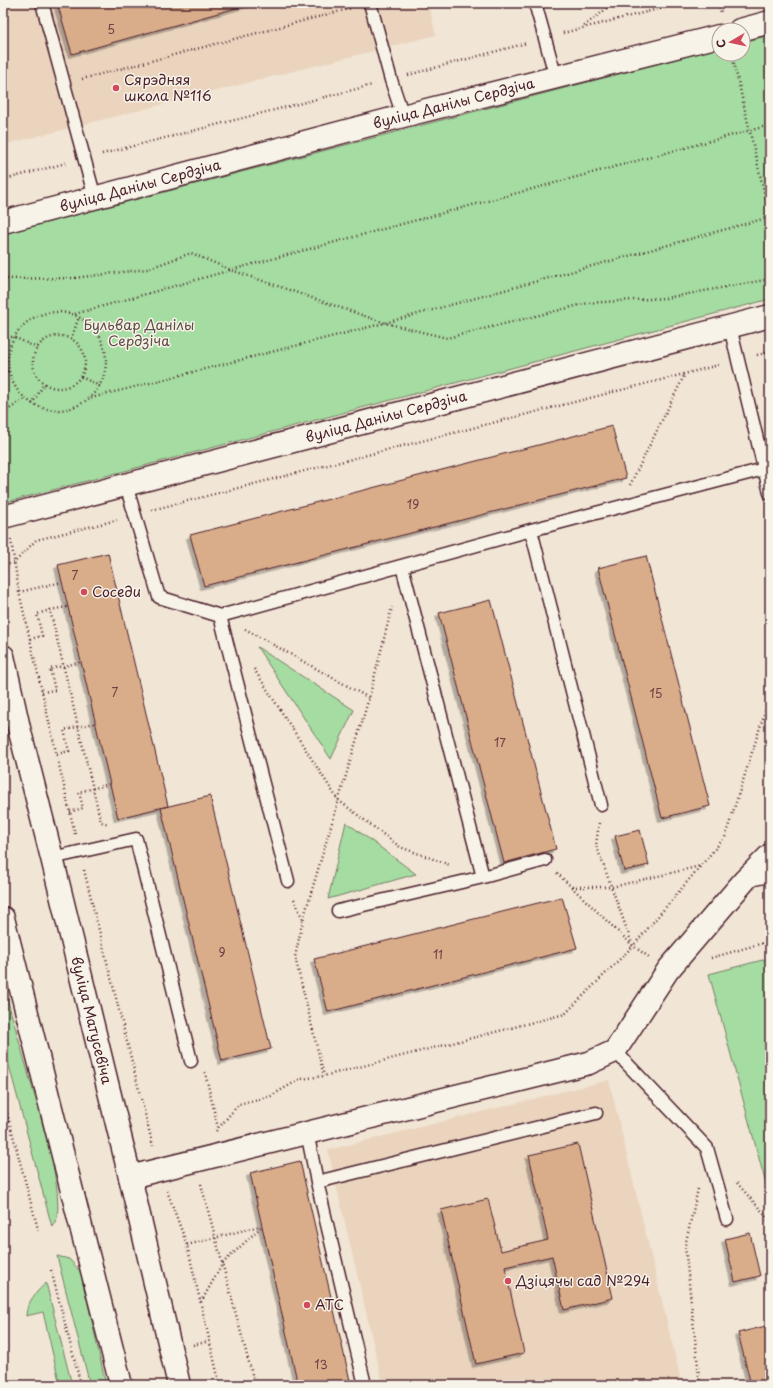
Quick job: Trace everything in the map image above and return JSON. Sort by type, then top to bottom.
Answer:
[{"type":"street","points":[[751,27],[770,22]]},
{"type":"street","name":"вуліца Данілы Сердзіча","points":[[3,222],[403,116],[711,38]]},
{"type":"street","name":"вуліца Данілы Сердзіча","points":[[3,517],[770,316]]},
{"type":"street","name":"вуліца Матусевіча","points":[[3,656],[11,729],[52,858],[179,1385]]},
{"type":"street","points":[[130,1177],[589,1062],[615,1051],[668,970],[745,880],[770,855]]},
{"type":"street","points":[[3,918],[121,1385]]},
{"type":"lane","points":[[42,3],[95,198]]},
{"type":"lane","points":[[370,3],[391,80],[403,116]]},
{"type":"lane","points":[[535,3],[556,78]]},
{"type":"lane","points":[[730,327],[770,493]]},
{"type":"lane","points":[[126,485],[159,597],[220,616],[531,530],[764,469]]},
{"type":"lane","points":[[531,530],[601,805]]},
{"type":"lane","points":[[402,566],[483,877]]},
{"type":"lane","points":[[220,616],[288,881]]},
{"type":"lane","points":[[52,858],[136,839],[191,1061]]},
{"type":"lane","points":[[338,912],[483,877],[545,860]]},
{"type":"lane","points":[[745,880],[770,876]]},
{"type":"lane","points":[[615,1051],[707,1148],[727,1219]]},
{"type":"lane","points":[[317,1182],[596,1113]]},
{"type":"lane","points":[[307,1132],[317,1182],[365,1385]]},
{"type":"path","points":[[64,83],[370,3]]},
{"type":"path","points":[[582,28],[614,3]]},
{"type":"path","points":[[3,180],[682,3]]},
{"type":"path","points":[[92,398],[100,386],[107,368],[106,352],[100,336],[90,323],[75,314],[61,311],[47,312],[34,317],[23,325],[14,337],[8,352],[8,371],[14,386],[25,399],[37,407],[51,411],[66,410],[80,406],[92,398],[385,323],[770,217],[734,62]]},
{"type":"path","points":[[75,314],[231,270],[770,125]]},
{"type":"path","points":[[3,279],[74,278],[147,269],[191,253],[231,270],[385,323],[448,338],[588,303],[666,298],[770,279]]},
{"type":"path","points":[[71,339],[79,317]]},
{"type":"path","points":[[54,336],[63,336],[71,339],[78,344],[83,352],[85,369],[76,383],[68,388],[51,388],[37,378],[33,370],[32,361],[34,352],[46,339],[54,336]]},
{"type":"path","points":[[3,337],[14,337],[37,348]]},
{"type":"path","points":[[5,565],[14,563],[36,540],[770,352]]},
{"type":"path","points":[[3,372],[8,371]]},
{"type":"path","points":[[619,508],[685,374]]},
{"type":"path","points":[[81,377],[100,386]]},
{"type":"path","points":[[32,404],[44,384]]},
{"type":"path","points":[[3,413],[25,399]]},
{"type":"path","points":[[11,540],[19,592],[70,812],[158,1169],[187,1245],[220,1385]]},
{"type":"path","points":[[19,592],[62,582]]},
{"type":"path","points":[[324,1076],[295,957],[303,920],[369,698],[392,605]]},
{"type":"path","points":[[30,639],[42,636],[37,614],[50,610]]},
{"type":"path","points":[[220,616],[369,698]]},
{"type":"path","points":[[42,692],[55,690],[50,669],[81,662]]},
{"type":"path","points":[[254,668],[338,800],[400,847],[483,877]]},
{"type":"path","points":[[255,1385],[201,1185],[206,1142],[239,1104],[271,1096],[300,1079],[324,1076],[565,1014],[633,946],[725,837],[770,696]]},
{"type":"path","points":[[57,754],[69,751],[64,730],[96,723]]},
{"type":"path","points":[[70,812],[83,808],[79,792],[110,784]]},
{"type":"path","points":[[601,805],[596,845],[633,946]]},
{"type":"path","points":[[545,860],[633,946]]},
{"type":"path","points":[[572,887],[612,887],[701,866]]},
{"type":"path","points":[[288,881],[303,920]]},
{"type":"path","points":[[705,959],[770,941]]},
{"type":"path","points":[[3,1098],[39,1233]]},
{"type":"path","points":[[3,1120],[9,1119]]},
{"type":"path","points":[[737,1182],[767,1217],[770,1228]]},
{"type":"path","points":[[698,1186],[685,1246],[700,1385]]},
{"type":"path","points":[[187,1245],[262,1226],[223,1263],[201,1302]]},
{"type":"path","points":[[51,1270],[81,1385]]},
{"type":"shaded area","name":"Сярэдняя школа №116","points":[[3,3],[428,3],[436,35],[3,145]]},
{"type":"shaded area","name":"Дзіцячы сад №294","points":[[609,1080],[682,1385],[383,1385],[328,1150]]},
{"type":"green space","name":"Бульвар Данілы Сердзіча","points":[[770,35],[770,299],[3,503],[3,234],[711,50],[711,62],[751,62],[751,40]]},
{"type":"green space","points":[[257,647],[354,710],[331,759]]},
{"type":"green space","points":[[346,822],[416,874],[328,899]]},
{"type":"green space","points":[[770,958],[770,1199],[709,974]]},
{"type":"green space","points":[[3,984],[52,1157],[58,1207],[57,1218],[52,1227],[3,1043]]},
{"type":"green space","points":[[57,1256],[69,1259],[81,1272],[106,1385],[90,1385]]},
{"type":"green space","points":[[46,1283],[72,1385],[60,1385],[43,1312],[26,1316],[26,1311],[30,1302]]},
{"type":"building","points":[[70,3],[254,3],[72,54],[58,6]]},
{"type":"building","points":[[612,426],[626,478],[204,586],[190,535]]},
{"type":"building","points":[[108,553],[168,806],[118,818],[58,565]]},
{"type":"building","points":[[646,556],[710,806],[662,818],[598,568]]},
{"type":"building","points":[[491,600],[556,849],[504,863],[439,613]]},
{"type":"building","points":[[210,796],[271,1049],[222,1061],[161,808]]},
{"type":"building","points":[[640,830],[649,865],[624,871],[615,836]]},
{"type":"building","points":[[562,897],[577,948],[328,1012],[314,959]]},
{"type":"building","points":[[578,1144],[613,1298],[564,1310],[552,1256],[505,1267],[524,1353],[476,1364],[441,1210],[488,1199],[501,1251],[548,1240],[529,1155]]},
{"type":"building","name":"АТС","points":[[300,1161],[351,1385],[298,1385],[250,1173]]},
{"type":"building","points":[[750,1233],[760,1276],[735,1282],[725,1239]]},
{"type":"building","points":[[770,1325],[770,1385],[751,1385],[738,1333]]},
{"type":"place","name":"Сярэдняя школа №116","points":[[116,88]]},
{"type":"place","name":"Соседи","points":[[84,592]]},
{"type":"place","name":"Дзіцячы сад №294","points":[[508,1281]]},
{"type":"place","name":"АТС","points":[[307,1305]]}]
